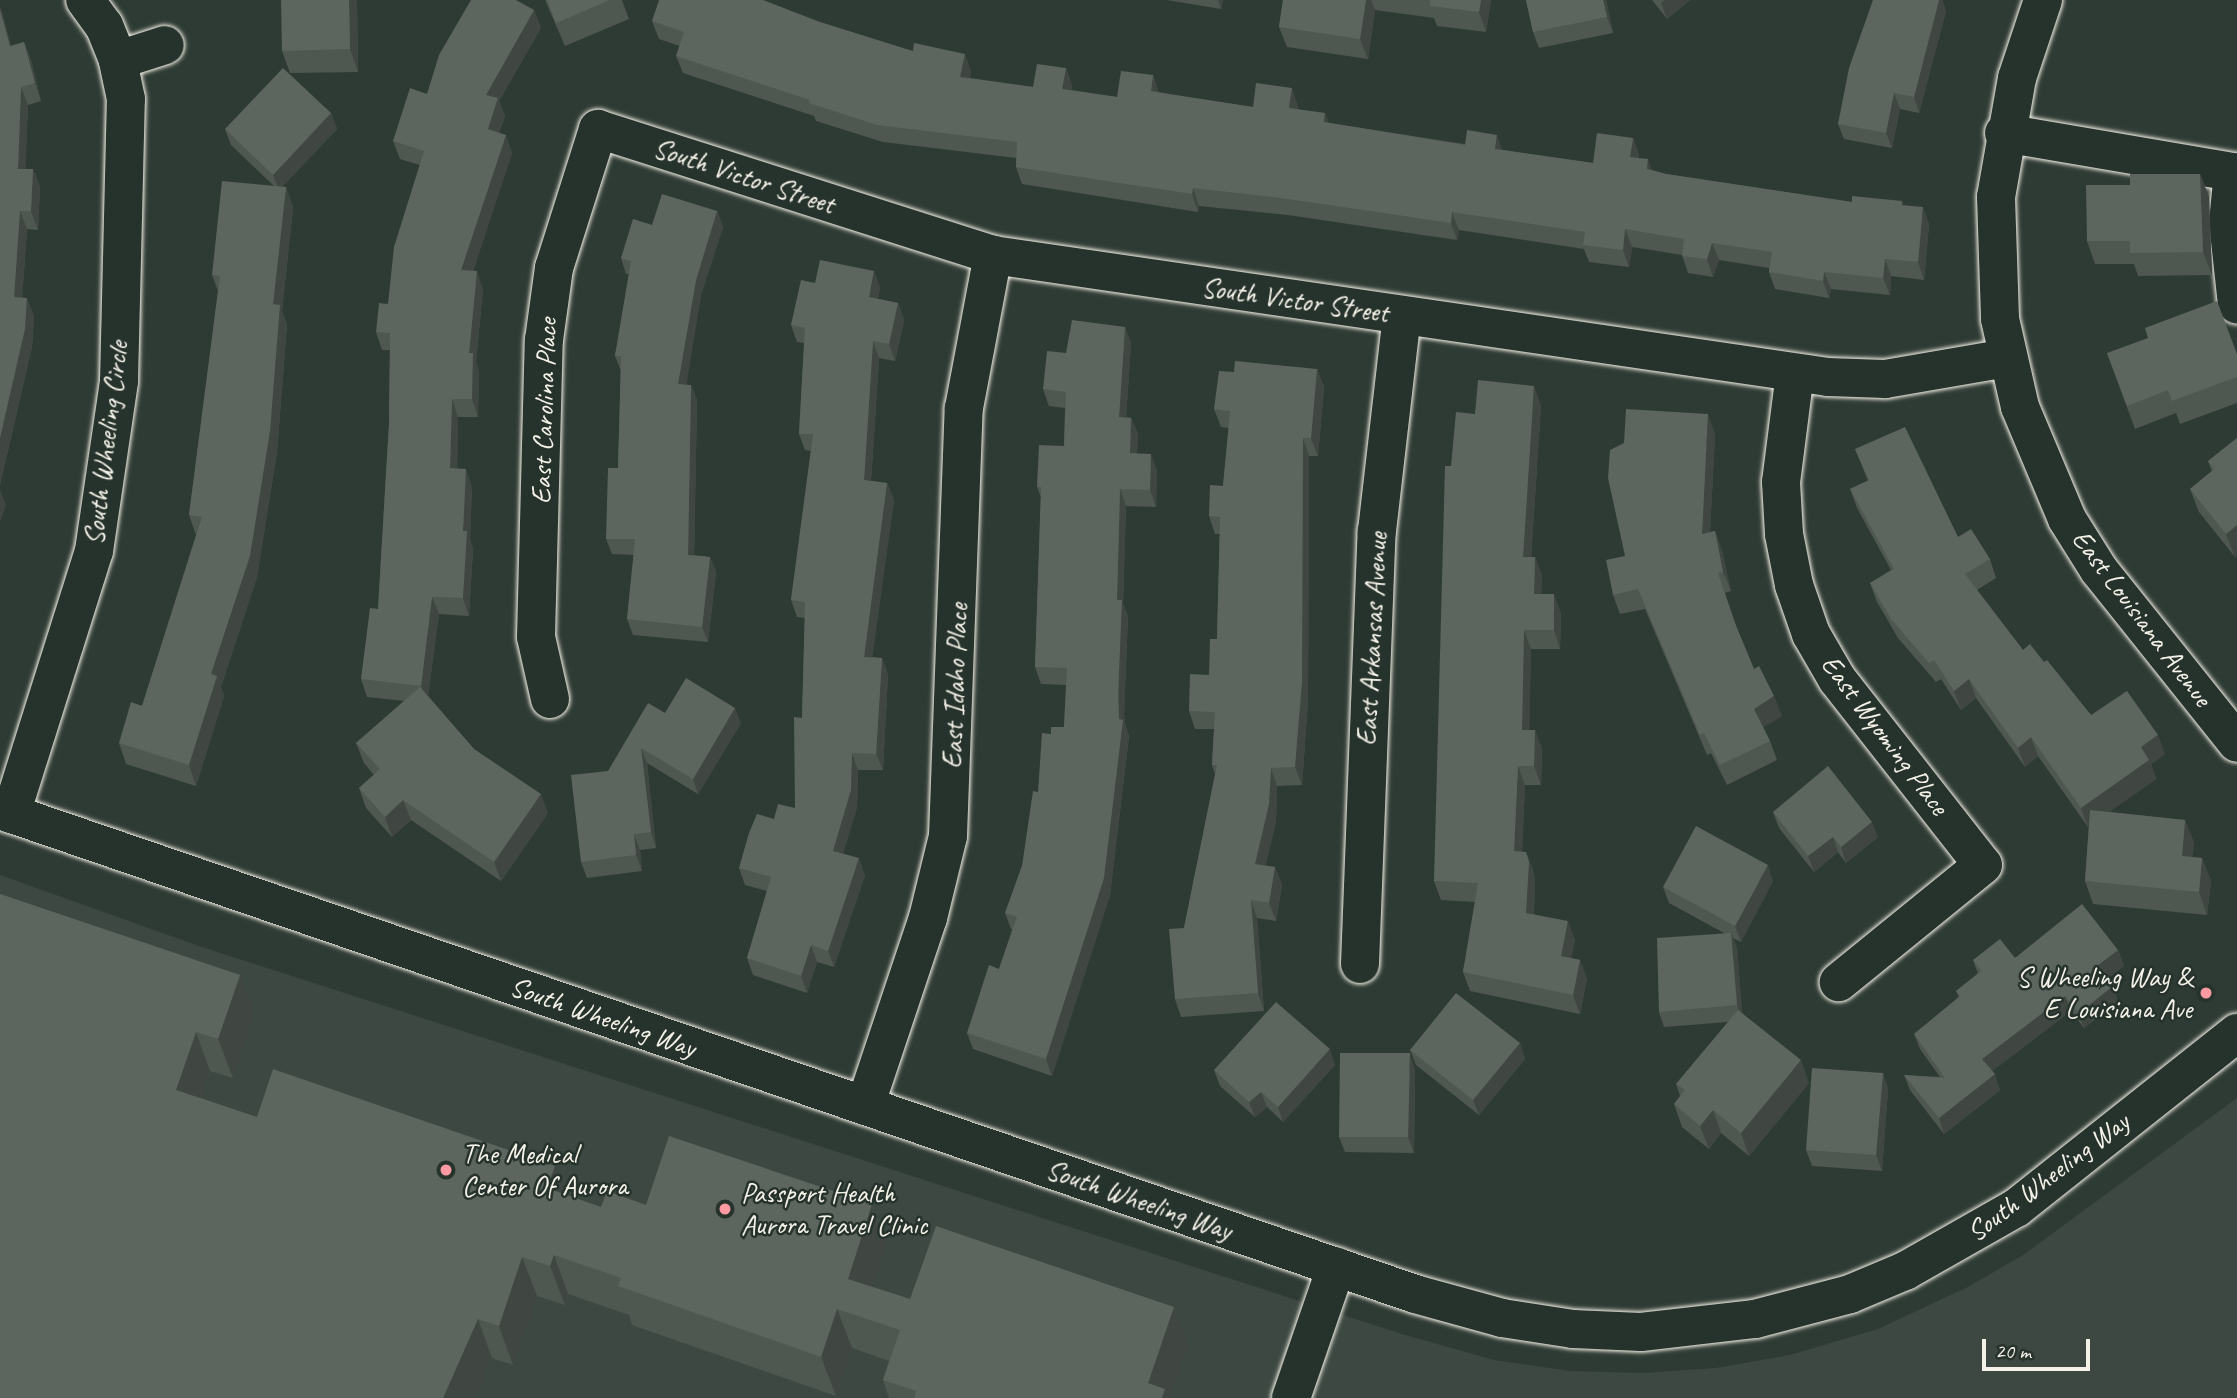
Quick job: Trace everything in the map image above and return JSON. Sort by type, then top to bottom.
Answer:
[{"type":"street","name":"South Wheeling Circle","points":[[5,812],[80,607],[105,495],[119,381],[126,99],[118,60],[104,26],[85,0]]},
{"type":"street","name":"East Louisiana Avenue","points":[[2043,0],[2004,133],[1994,258],[2007,358],[2036,453],[2067,519],[2099,570],[2237,743]]},
{"type":"street","points":[[118,60],[165,45]]},
{"type":"street","name":"South Victor Street","points":[[598,129],[993,255],[1795,373],[1885,379],[2007,358]]},
{"type":"street","name":"East Carolina Place","points":[[550,699],[536,637],[544,340],[554,268],[598,129]]},
{"type":"street","points":[[2004,133],[2233,172],[2228,222],[2237,306]]},
{"type":"street","name":"East Idaho Place","points":[[865,1106],[928,918],[948,836],[964,408],[993,255]]},
{"type":"street","name":"East Arkansas Avenue","points":[[1360,964],[1377,531],[1402,316]]},
{"type":"street","name":"East Wyoming Place","points":[[1795,373],[1782,482],[1784,534],[1794,585],[1811,634],[1837,679],[1983,865],[1839,982]]},
{"type":"street","name":"South Wheeling Way","points":[[5,812],[1336,1267],[1486,1315],[1573,1329],[1686,1329],[1781,1314],[1880,1282],[1974,1236],[2016,1208],[2237,1032]]},
{"type":"street","points":[[1291,1398],[1336,1267]]},
{"type":"shaded area","name":"The Medical Center Of Aurora","points":[[0,875],[199,946],[1402,1334],[1494,1360],[1570,1371],[1642,1373],[1716,1368],[1790,1355],[1878,1329],[1968,1287],[2023,1255],[2237,1098],[2237,1398],[0,1398]]},
{"type":"building","points":[[281,0],[349,0],[350,49],[282,51]]},
{"type":"building","points":[[471,0],[516,0],[534,10],[486,95],[498,98],[488,129],[506,135],[461,270],[477,271],[469,353],[473,353],[472,399],[452,399],[450,468],[466,469],[463,531],[467,531],[463,598],[432,597],[421,686],[361,679],[370,608],[378,609],[389,424],[390,333],[376,332],[379,303],[388,304],[394,247],[424,151],[393,141],[410,88],[427,94],[439,55]]},
{"type":"building","points":[[547,0],[610,0],[556,23]]},
{"type":"building","points":[[659,0],[763,0],[820,22],[913,51],[914,43],[965,54],[960,77],[1033,87],[1037,64],[1066,68],[1062,89],[1117,97],[1121,71],[1153,75],[1151,91],[1253,107],[1256,83],[1292,88],[1289,108],[1325,113],[1324,122],[1465,145],[1467,130],[1497,135],[1495,149],[1593,163],[1597,133],[1633,138],[1630,157],[1648,159],[1647,169],[1666,174],[1852,202],[1852,196],[1902,201],[1901,205],[1923,207],[1918,262],[1885,259],[1883,278],[1824,272],[1823,281],[1769,272],[1772,252],[1712,243],[1707,259],[1682,256],[1684,239],[1625,229],[1623,250],[1583,245],[1585,232],[1452,212],[1451,223],[1193,188],[1192,194],[1016,167],[1017,142],[877,125],[676,56],[684,32],[652,21]]},
{"type":"building","points":[[1283,0],[1366,0],[1360,39],[1279,27]]},
{"type":"building","points":[[1430,0],[1481,0],[1479,12],[1430,6]]},
{"type":"building","points":[[1526,0],[1603,0],[1607,17],[1533,32]]},
{"type":"building","points":[[1873,0],[1939,0],[1914,97],[1894,93],[1886,133],[1838,124],[1849,68]]},
{"type":"building","points":[[0,11],[10,46],[24,42],[35,83],[21,87],[18,169],[33,169],[31,211],[20,211],[14,297],[27,298],[25,329],[0,438]]},
{"type":"building","points":[[283,68],[331,113],[273,175],[225,129]]},
{"type":"building","points":[[2130,174],[2200,174],[2203,252],[2130,253],[2130,241],[2087,241],[2086,185],[2130,185]]},
{"type":"building","points":[[222,181],[286,187],[273,304],[280,305],[270,431],[250,556],[211,674],[217,676],[189,765],[119,743],[131,702],[142,706],[202,517],[189,515],[220,276],[212,275]]},
{"type":"building","points":[[662,194],[717,211],[696,280],[678,384],[691,385],[688,555],[710,557],[702,627],[627,619],[635,539],[606,539],[608,468],[618,468],[621,356],[615,356],[631,261],[621,258],[633,219],[652,225]]},
{"type":"building","points":[[820,260],[874,271],[869,297],[898,303],[889,344],[873,341],[864,480],[887,483],[864,657],[882,658],[876,754],[852,753],[851,790],[833,851],[859,858],[828,951],[811,945],[801,976],[747,958],[771,877],[739,868],[757,814],[774,819],[778,804],[795,808],[794,717],[802,718],[805,602],[791,600],[813,434],[799,434],[805,328],[791,325],[801,280],[815,283]]},
{"type":"building","points":[[2217,301],[2237,354],[2237,377],[2172,401],[2168,390],[2127,406],[2107,353],[2148,338],[2145,328]]},
{"type":"building","points":[[1072,320],[1125,327],[1119,417],[1131,418],[1130,453],[1151,454],[1150,490],[1120,489],[1117,600],[1122,600],[1118,697],[1119,719],[1123,720],[1104,878],[1046,1059],[967,1033],[989,965],[999,969],[1017,917],[1005,913],[1022,866],[1033,791],[1038,792],[1042,733],[1051,734],[1051,727],[1064,727],[1067,668],[1035,667],[1041,487],[1037,487],[1039,445],[1064,446],[1066,392],[1043,389],[1047,351],[1066,353]]},
{"type":"building","points":[[1235,361],[1317,369],[1311,438],[1303,438],[1302,682],[1295,767],[1271,768],[1269,804],[1255,864],[1275,867],[1269,903],[1251,900],[1258,993],[1175,999],[1169,929],[1184,928],[1217,765],[1212,765],[1215,712],[1189,711],[1190,674],[1209,675],[1210,639],[1217,639],[1220,517],[1209,516],[1210,485],[1223,486],[1230,411],[1214,409],[1219,371],[1234,372]]},
{"type":"building","points":[[1478,380],[1534,386],[1523,557],[1535,557],[1534,594],[1554,594],[1554,630],[1524,630],[1522,730],[1535,730],[1534,766],[1518,766],[1514,851],[1526,852],[1529,862],[1526,913],[1568,921],[1561,956],[1580,960],[1573,995],[1463,972],[1478,883],[1434,881],[1445,466],[1451,466],[1456,412],[1475,414]]},
{"type":"building","points":[[1626,409],[1708,414],[1702,534],[1715,531],[1723,572],[1718,573],[1734,621],[1754,669],[1759,666],[1774,696],[1754,709],[1770,741],[1720,765],[1704,733],[1700,735],[1638,589],[1613,595],[1606,560],[1625,556],[1608,478],[1610,450],[1624,443]]},
{"type":"building","points":[[1905,427],[1958,537],[1971,529],[1990,559],[1965,574],[2023,650],[2030,644],[2044,662],[2047,660],[2091,715],[2127,691],[2158,735],[2141,747],[2149,760],[2081,808],[2031,737],[2018,748],[1969,679],[1954,691],[1934,660],[1929,663],[1891,619],[1870,583],[1894,569],[1850,489],[1869,480],[1855,449]]},
{"type":"building","points":[[2237,438],[2237,525],[2226,534],[2190,489],[2214,469],[2208,461]]},
{"type":"building","points":[[686,678],[735,708],[693,779],[641,748],[651,832],[634,834],[636,855],[581,862],[571,775],[608,771],[648,703],[665,713]]},
{"type":"building","points":[[420,687],[474,749],[541,794],[494,862],[403,800],[385,817],[359,788],[380,769],[356,743]]},
{"type":"building","points":[[1828,766],[1872,822],[1841,847],[1833,837],[1808,856],[1773,812]]},
{"type":"building","points":[[2090,810],[2185,820],[2182,856],[2202,858],[2199,892],[2085,881]]},
{"type":"building","points":[[1696,826],[1768,865],[1735,926],[1663,887]]},
{"type":"building","points":[[0,894],[240,975],[218,1039],[196,1032],[176,1090],[257,1117],[273,1069],[555,1166],[547,1188],[601,1207],[607,1191],[646,1205],[669,1136],[872,1204],[848,1279],[910,1299],[936,1226],[1174,1307],[1148,1383],[1165,1389],[1162,1398],[914,1398],[916,1391],[883,1380],[900,1330],[837,1309],[821,1357],[618,1286],[621,1278],[554,1255],[550,1266],[522,1257],[499,1326],[478,1319],[443,1398],[0,1398]]},
{"type":"building","points":[[2082,904],[2118,950],[2097,966],[2113,986],[2079,1013],[2065,996],[1982,1059],[1995,1074],[1939,1118],[1904,1075],[1945,1078],[1914,1034],[1960,996],[1956,991],[1981,971],[1973,960],[2000,939],[2015,958]]},
{"type":"building","points":[[1731,933],[1737,1005],[1659,1012],[1657,938]]},
{"type":"building","points":[[1456,993],[1520,1043],[1473,1100],[1410,1050]]},
{"type":"building","points":[[1276,1002],[1330,1049],[1278,1107],[1261,1092],[1249,1102],[1214,1070]]},
{"type":"building","points":[[1738,1010],[1801,1060],[1741,1133],[1713,1110],[1700,1126],[1674,1104],[1685,1090],[1676,1084]]},
{"type":"building","points":[[1340,1053],[1410,1053],[1408,1137],[1339,1137]]},
{"type":"building","points":[[1812,1068],[1883,1073],[1876,1155],[1806,1150]]},
{"type":"place","name":"S Wheeling Way & E Louisiana Ave","points":[[2206,993]]},
{"type":"place","name":"The Medical Center Of Aurora","points":[[446,1170]]},
{"type":"place","name":"Passport Health Aurora Travel Clinic","points":[[725,1209]]}]
